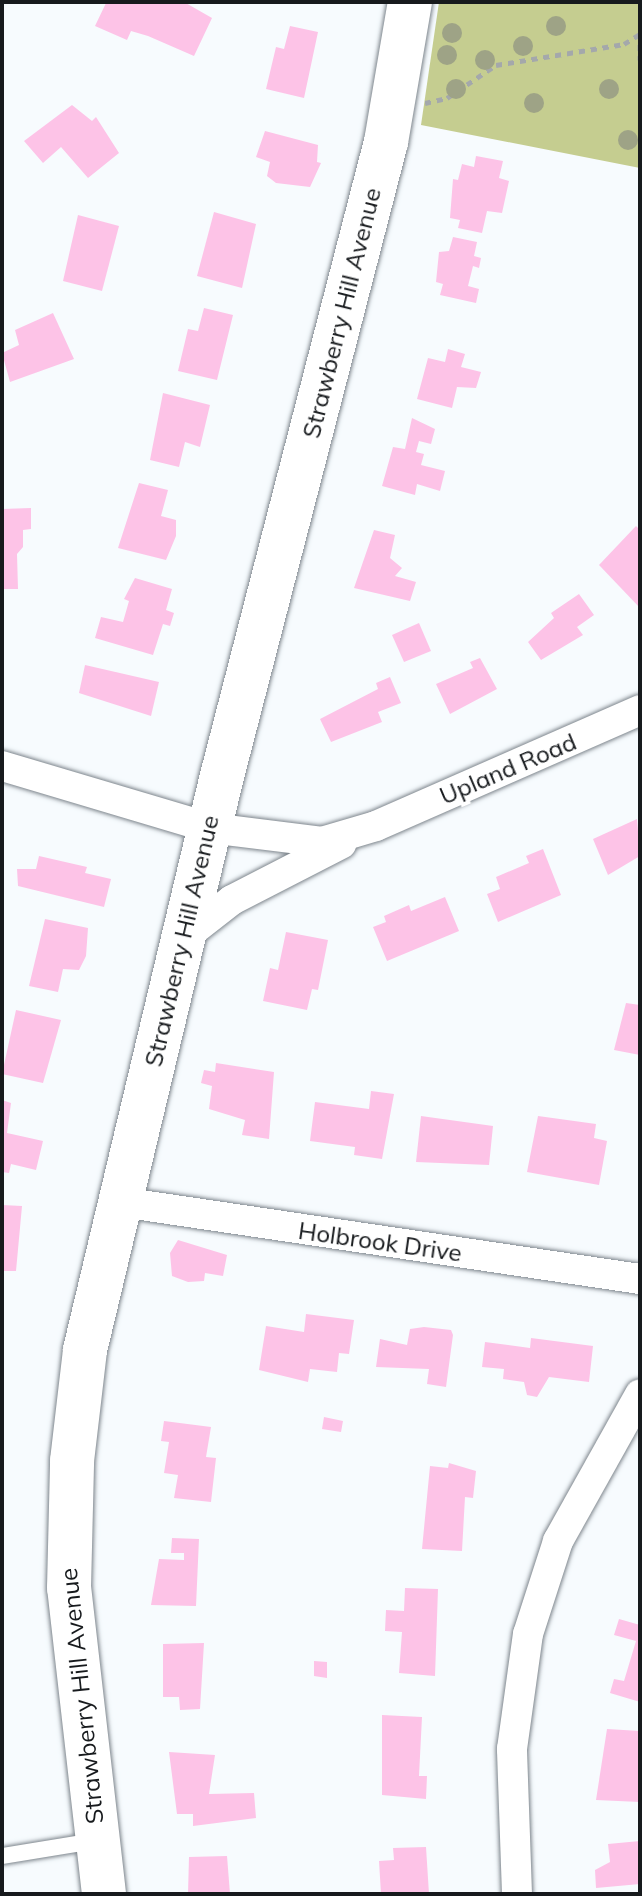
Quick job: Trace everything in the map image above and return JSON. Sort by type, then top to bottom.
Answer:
[{"type":"main road","name":"Strawberry Hill Avenue","points":[[104,1894],[73,1642],[68,1538],[77,1404],[182,939],[386,142],[410,2]]},
{"type":"street","name":"Upland Road","points":[[182,939],[232,900],[376,826],[640,710]]},
{"type":"street","name":"Upland Road","points":[[2,766],[210,828],[322,842],[376,826]]},
{"type":"street","name":"Holbrook Drive","points":[[121,1202],[640,1279]]},
{"type":"street","points":[[517,1894],[512,1749],[528,1634],[558,1541],[640,1394]]},
{"type":"lane","points":[[2,1856],[97,1841]]},
{"type":"path","points":[[417,103],[447,98],[496,65],[624,44],[640,34]]},
{"type":"path","points":[[640,44],[640,60]]},
{"type":"green space","points":[[439,2],[640,2],[640,168],[421,125]]},
{"type":"building","points":[[184,2],[212,18],[194,56],[148,36],[131,31],[127,40],[95,26],[106,3]]},
{"type":"building","points":[[290,26],[318,32],[304,98],[266,89],[276,47],[284,49]]},
{"type":"building","points":[[72,105],[92,121],[96,117],[119,153],[88,178],[61,147],[43,163],[24,141]]},
{"type":"building","points":[[265,131],[318,145],[317,162],[321,163],[310,187],[276,183],[267,176],[270,162],[256,157]]},
{"type":"building","points":[[476,156],[503,161],[499,178],[509,181],[502,213],[487,211],[482,233],[458,228],[460,220],[450,218],[453,179],[458,180],[462,164],[474,167]]},
{"type":"building","points":[[214,212],[256,224],[242,288],[197,276]]},
{"type":"building","points":[[78,215],[119,226],[102,291],[63,281]]},
{"type":"building","points":[[453,237],[477,242],[474,256],[481,258],[479,268],[473,266],[468,286],[479,289],[476,303],[440,295],[443,284],[436,282],[439,252],[449,251]]},
{"type":"building","points":[[204,308],[233,315],[217,380],[178,371],[188,329],[198,331]]},
{"type":"building","points":[[53,313],[74,359],[10,382],[2,353],[19,345],[15,330]]},
{"type":"building","points":[[448,349],[465,354],[461,367],[481,372],[476,388],[457,387],[452,408],[417,399],[428,358],[445,362]]},
{"type":"building","points":[[163,393],[210,405],[200,447],[185,442],[179,467],[150,460]]},
{"type":"building","points":[[412,418],[435,429],[431,444],[419,441],[416,452],[424,454],[421,465],[445,471],[440,491],[417,484],[415,495],[382,486],[393,447],[405,449]]},
{"type":"building","points":[[139,483],[168,490],[161,516],[176,520],[176,536],[166,560],[118,548]]},
{"type":"building","points":[[31,508],[31,529],[23,530],[23,547],[17,554],[18,589],[2,589],[2,509]]},
{"type":"building","points":[[636,526],[640,530],[640,608],[599,565]]},
{"type":"building","points":[[374,530],[395,535],[390,558],[402,568],[395,576],[416,582],[410,601],[354,588]]},
{"type":"building","points":[[135,578],[172,589],[166,610],[174,613],[170,626],[163,624],[153,655],[95,638],[101,617],[123,622],[129,601],[124,599]]},
{"type":"building","points":[[579,594],[594,615],[577,627],[583,635],[541,660],[528,642],[554,618],[551,613]]},
{"type":"building","points":[[419,623],[431,651],[404,662],[392,635]]},
{"type":"building","points":[[480,658],[497,689],[450,714],[436,684],[473,668],[470,662]]},
{"type":"building","points":[[85,665],[159,682],[151,716],[79,693]]},
{"type":"building","points":[[390,677],[401,703],[378,712],[382,722],[331,742],[320,719],[378,689],[376,683]]},
{"type":"building","points":[[637,819],[640,856],[608,875],[593,839]]},
{"type":"building","points":[[543,849],[561,895],[498,922],[487,894],[500,889],[496,877],[529,863],[526,856]]},
{"type":"building","points":[[39,856],[87,867],[85,873],[111,879],[104,907],[18,886],[17,869],[36,869]]},
{"type":"building","points":[[445,897],[459,931],[387,961],[373,927],[386,922],[384,916],[409,905],[411,911]]},
{"type":"building","points":[[45,919],[88,928],[86,956],[79,970],[63,969],[58,992],[29,986]]},
{"type":"building","points":[[286,932],[328,940],[318,990],[312,989],[307,1010],[263,1001],[270,968],[278,970]]},
{"type":"building","points":[[626,1003],[640,1005],[640,1055],[614,1050]]},
{"type":"building","points":[[16,1010],[61,1020],[43,1083],[2,1074]]},
{"type":"building","points":[[216,1063],[274,1072],[269,1139],[242,1135],[245,1120],[209,1109],[212,1086],[201,1083],[204,1070],[215,1072]]},
{"type":"building","points":[[371,1091],[394,1094],[382,1159],[354,1155],[355,1147],[310,1141],[315,1102],[369,1109]]},
{"type":"building","points":[[2,1100],[11,1103],[7,1133],[43,1141],[36,1170],[11,1164],[9,1173],[2,1172]]},
{"type":"building","points":[[421,1116],[493,1126],[489,1165],[416,1162]]},
{"type":"building","points":[[538,1116],[596,1124],[594,1138],[607,1141],[599,1185],[527,1172]]},
{"type":"building","points":[[2,1205],[22,1206],[16,1271],[2,1271]]},
{"type":"building","points":[[178,1240],[227,1255],[223,1276],[205,1273],[204,1281],[188,1282],[172,1276],[170,1253]]},
{"type":"building","points":[[306,1314],[354,1320],[349,1354],[339,1353],[337,1372],[310,1369],[308,1382],[259,1370],[266,1326],[304,1332]]},
{"type":"building","points":[[410,1329],[451,1330],[453,1335],[446,1387],[427,1384],[429,1369],[376,1367],[380,1339],[407,1345]]},
{"type":"building","points":[[531,1338],[593,1346],[589,1382],[549,1377],[537,1397],[527,1395],[524,1382],[503,1379],[504,1369],[482,1367],[485,1342],[530,1348]]},
{"type":"building","points":[[324,1417],[343,1421],[341,1432],[322,1429]]},
{"type":"building","points":[[164,1421],[211,1427],[206,1457],[216,1458],[211,1502],[174,1498],[178,1475],[164,1473],[169,1442],[161,1441]]},
{"type":"building","points":[[449,1463],[476,1471],[473,1498],[465,1497],[462,1551],[422,1549],[430,1466],[448,1468]]},
{"type":"building","points":[[172,1538],[199,1539],[196,1606],[151,1605],[159,1559],[184,1560],[184,1553],[171,1553]]},
{"type":"building","points":[[405,1588],[438,1589],[435,1676],[399,1673],[402,1632],[385,1631],[386,1610],[404,1611]]},
{"type":"building","points":[[619,1619],[640,1625],[640,1702],[610,1693],[614,1679],[624,1681],[636,1641],[614,1635]]},
{"type":"building","points":[[204,1643],[200,1709],[180,1710],[179,1697],[163,1697],[163,1644]]},
{"type":"building","points":[[314,1661],[327,1662],[327,1678],[314,1676]]},
{"type":"building","points":[[382,1715],[422,1717],[419,1776],[427,1776],[426,1799],[382,1795]]},
{"type":"building","points":[[607,1729],[640,1731],[640,1802],[596,1800]]},
{"type":"building","points":[[169,1752],[215,1755],[209,1794],[254,1793],[256,1818],[193,1826],[193,1814],[177,1814]]},
{"type":"building","points":[[640,1841],[640,1884],[596,1888],[595,1870],[610,1862],[608,1844]]},
{"type":"building","points":[[426,1847],[429,1894],[381,1894],[379,1861],[394,1860],[393,1848]]},
{"type":"building","points":[[227,1856],[230,1894],[188,1894],[189,1857]]}]
